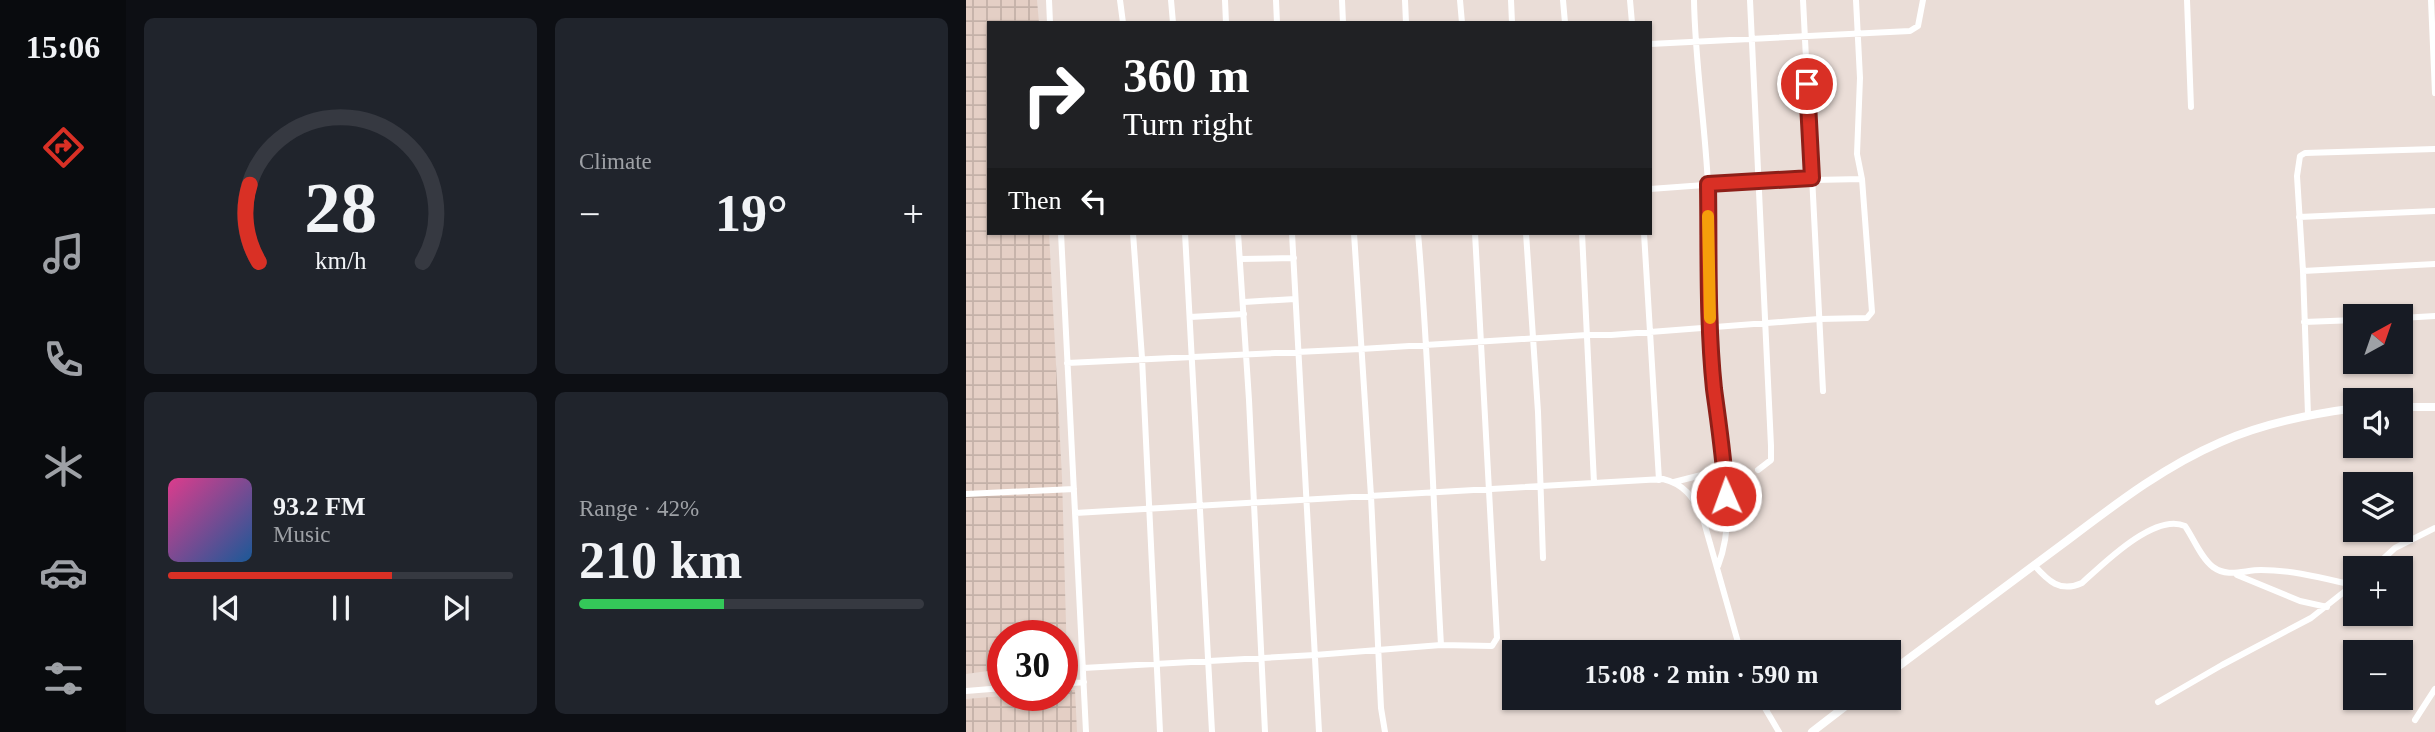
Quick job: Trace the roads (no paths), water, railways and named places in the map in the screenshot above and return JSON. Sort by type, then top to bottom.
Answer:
[{"type":"main road","points":[[2413,407],[2435,407]]},
{"type":"main road","points":[[1901,664],[2123,499],[2192,455],[2253,430],[2308,415],[2343,410]]},
{"type":"main road","points":[[1812,732],[1840,710]]},
{"type":"street","points":[[1048,0],[1050,21]]},
{"type":"street","points":[[1120,0],[1122,21]]},
{"type":"street","points":[[1171,0],[1174,21]]},
{"type":"street","points":[[1225,0],[1226,21]]},
{"type":"street","points":[[1276,0],[1277,21]]},
{"type":"street","points":[[1342,0],[1343,21]]},
{"type":"street","points":[[1405,0],[1406,21]]},
{"type":"street","points":[[1460,0],[1462,21]]},
{"type":"street","points":[[1511,0],[1512,21]]},
{"type":"street","points":[[1563,0],[1565,21]]},
{"type":"street","points":[[1630,0],[1632,21]]},
{"type":"street","points":[[1694,0],[1695,41],[1708,184],[1710,328],[1714,389],[1725,470],[1726,522],[1722,555],[1717,567]]},
{"type":"street","points":[[1750,0],[1767,322],[1771,460],[1758,470]]},
{"type":"street","points":[[1803,0],[1823,391]]},
{"type":"street","points":[[1067,363],[1649,333],[1767,322],[1867,318],[1872,312],[1863,179],[1857,153],[1860,78],[1856,0]]},
{"type":"street","points":[[1652,44],[1910,31],[1918,26],[1923,0]]},
{"type":"street","points":[[2187,0],[2191,107]]},
{"type":"street","points":[[2431,0],[2435,93]]},
{"type":"street","points":[[2308,415],[2298,169],[2300,156],[2305,153],[2435,149]]},
{"type":"street","points":[[1652,189],[1812,178],[1863,179]]},
{"type":"street","points":[[2300,217],[2435,211]]},
{"type":"street","points":[[1060,235],[1087,732]]},
{"type":"street","points":[[1133,235],[1142,358],[1160,732]]},
{"type":"street","points":[[1185,235],[1212,732]]},
{"type":"street","points":[[1238,235],[1244,302],[1265,732]]},
{"type":"street","points":[[1292,235],[1319,732]]},
{"type":"street","points":[[1354,235],[1381,708],[1385,732]]},
{"type":"street","points":[[1418,235],[1428,344],[1432,492],[1441,645]]},
{"type":"street","points":[[1083,668],[1441,645],[1492,646],[1497,638],[1475,235]]},
{"type":"street","points":[[1526,235],[1534,339],[1543,558]]},
{"type":"street","points":[[1582,235],[1594,483]]},
{"type":"street","points":[[1644,235],[1658,480]]},
{"type":"street","points":[[1240,259],[1294,258]]},
{"type":"street","points":[[2303,271],[2435,264]]},
{"type":"street","points":[[1244,302],[1295,299]]},
{"type":"street","points":[[1190,317],[1244,314]]},
{"type":"street","points":[[2413,317],[2435,316]]},
{"type":"street","points":[[2304,323],[2343,321]]},
{"type":"street","points":[[1075,513],[1594,483],[1658,480],[1674,482],[1725,470]]},
{"type":"street","points":[[1674,482],[1685,489],[1702,515],[1737,640]]},
{"type":"street","points":[[966,494],[1074,489]]},
{"type":"street","points":[[2034,565],[2050,583],[2062,587],[2075,586],[2129,542],[2176,523],[2185,526],[2211,566],[2300,601],[2327,607]]},
{"type":"street","points":[[2386,556],[2395,548],[2435,528]]},
{"type":"street","points":[[2236,574],[2253,570],[2281,570],[2343,582]]},
{"type":"street","points":[[2158,702],[2327,607],[2343,593]]},
{"type":"street","points":[[1078,683],[1084,682]]},
{"type":"street","points":[[966,691],[987,689]]},
{"type":"street","points":[[2415,720],[2435,689]]},
{"type":"street","points":[[1766,710],[1779,732]]}]
